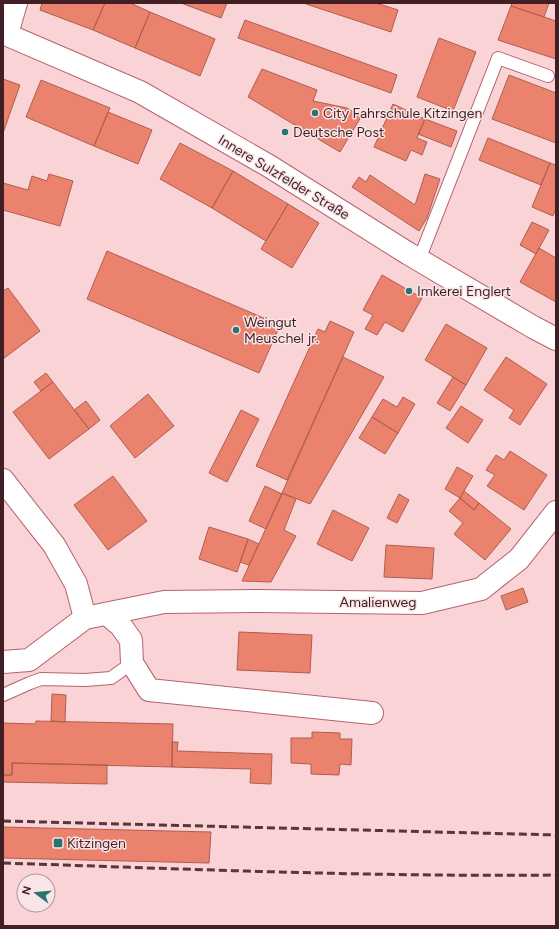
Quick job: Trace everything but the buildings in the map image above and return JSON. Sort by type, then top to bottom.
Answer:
[{"type":"street","points":[[5,34],[16,3]]},
{"type":"street","name":"Innere Sulzfelder Straße","points":[[5,34],[140,92],[270,166],[419,260],[533,328],[556,339]]},
{"type":"street","points":[[3,480],[54,545],[76,584],[85,618],[29,660],[3,662]]},
{"type":"street","name":"Amalienweg","points":[[85,618],[164,602],[258,601],[422,603],[481,589],[519,559],[556,512]]},
{"type":"street","points":[[106,614],[121,626],[130,640],[132,663],[149,690],[372,713]]},
{"type":"lane","points":[[419,260],[498,58],[548,76]]},
{"type":"lane","points":[[29,660],[30,683]]},
{"type":"lane","points":[[3,696],[41,679],[85,680],[111,678],[132,663]]},
{"type":"railway","points":[[3,821],[556,835]]},
{"type":"railway","points":[[3,863],[349,874],[556,875]]},
{"type":"place","name":"City Fahrschule Kitzingen","points":[[315,113]]},
{"type":"place","name":"Deutsche Post","points":[[285,132]]},
{"type":"place","name":"Imkerei Englert","points":[[409,291]]},
{"type":"place","name":"Weingut Meuschel jr.","points":[[236,330]]},
{"type":"place","name":"Kitzingen","points":[[58,843]]}]
